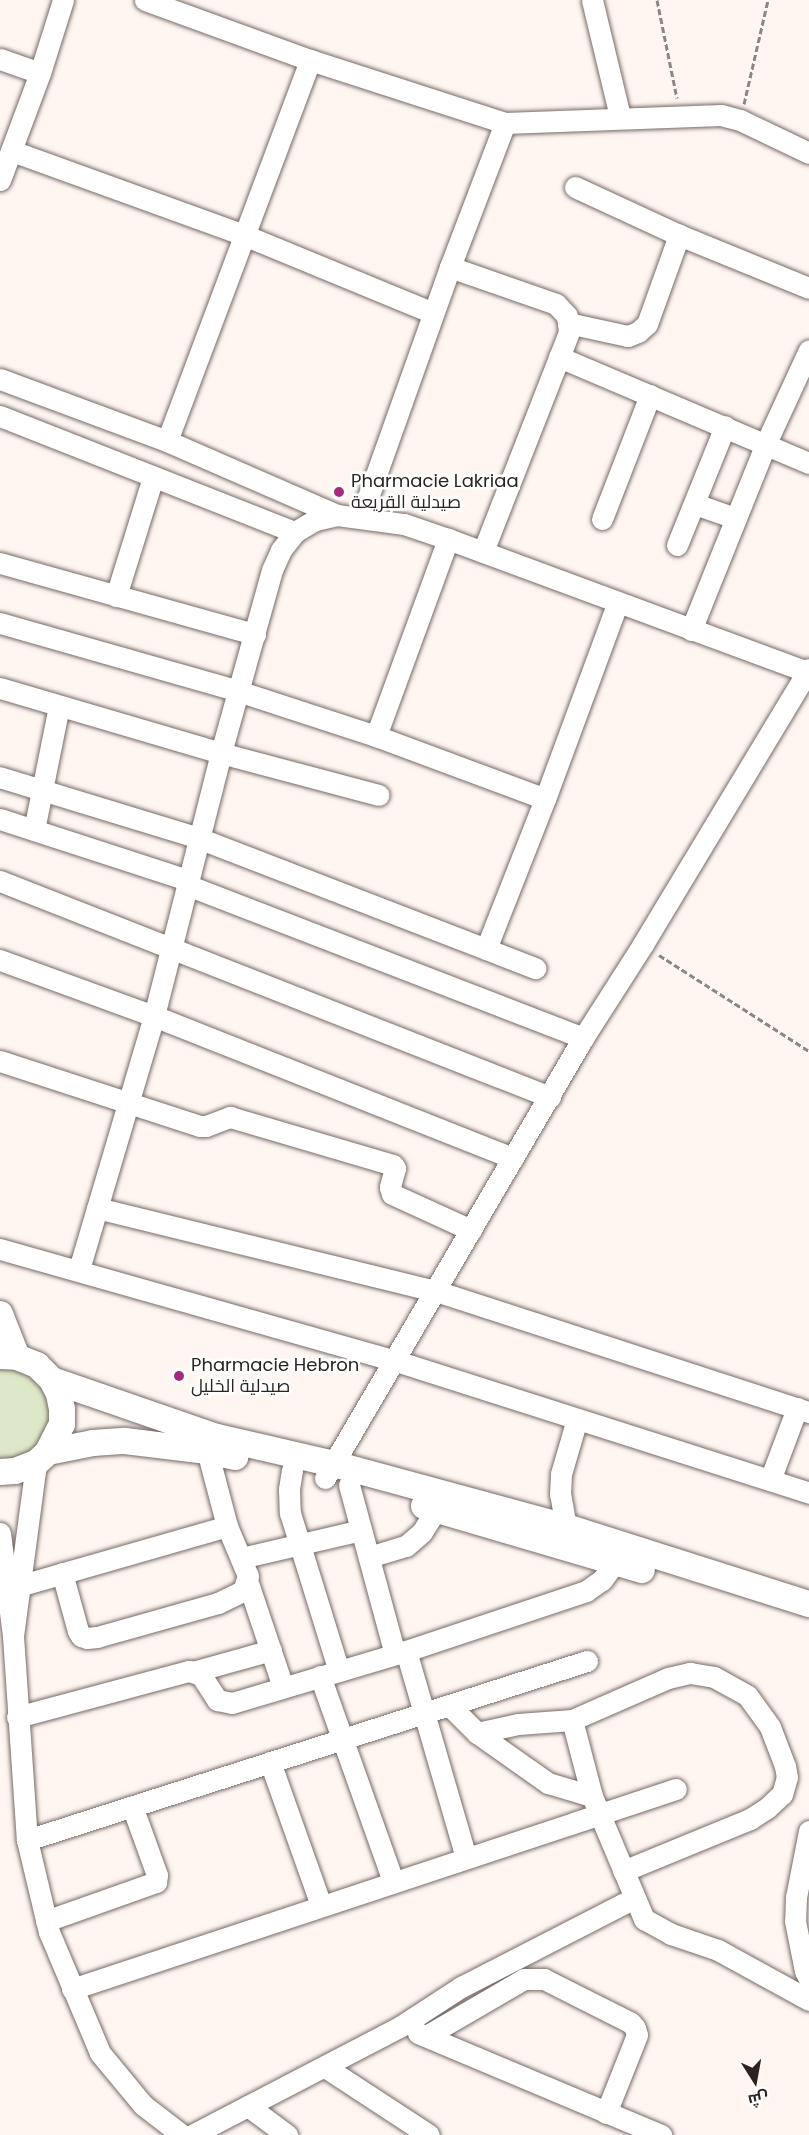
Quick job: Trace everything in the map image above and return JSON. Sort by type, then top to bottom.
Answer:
[{"type":"main road","points":[[0,1314],[8,1356],[37,1365],[52,1380],[59,1394],[62,1424],[42,1457]]},
{"type":"main road","points":[[52,1380],[205,1441],[292,1470],[336,1475],[436,1510],[621,1554],[809,1604]]},
{"type":"main road","points":[[0,1472],[15,1472],[42,1457],[93,1443],[205,1441],[336,1475],[566,1527],[621,1554],[809,1622]]},
{"type":"street","points":[[0,180],[40,73],[63,0]]},
{"type":"street","points":[[145,0],[310,60],[505,123],[721,115],[740,120],[807,149]]},
{"type":"street","points":[[592,0],[620,117]]},
{"type":"street","points":[[0,59],[40,73]]},
{"type":"street","points":[[166,441],[310,60]]},
{"type":"street","points":[[362,517],[450,267],[505,123]]},
{"type":"street","points":[[12,151],[244,235],[433,314]]},
{"type":"street","points":[[575,187],[679,235],[809,288]]},
{"type":"street","points":[[568,323],[628,336],[638,332],[647,324],[679,235]]},
{"type":"street","points":[[450,267],[556,304],[562,309],[568,323],[569,332],[483,552]]},
{"type":"street","points":[[691,630],[766,443],[809,350]]},
{"type":"street","points":[[559,357],[809,463]]},
{"type":"street","points":[[0,379],[166,441],[337,514],[404,524],[617,604],[808,671],[643,944],[583,1038],[393,1360],[336,1475],[361,1530],[401,1652],[424,1713],[466,1857]]},
{"type":"street","points":[[602,519],[650,395]]},
{"type":"street","points":[[0,416],[295,532]]},
{"type":"street","points":[[677,545],[725,426]]},
{"type":"street","points":[[116,596],[153,477]]},
{"type":"street","points":[[695,504],[735,518]]},
{"type":"street","points":[[80,1269],[154,1016],[221,753],[272,570],[281,550],[295,532],[315,520],[337,514]]},
{"type":"street","points":[[376,736],[448,539]]},
{"type":"street","points":[[0,563],[255,634]]},
{"type":"street","points":[[486,949],[617,604]]},
{"type":"street","points":[[0,623],[238,691],[376,736],[544,798]]},
{"type":"street","points":[[0,688],[221,753],[379,795]]},
{"type":"street","points":[[34,830],[59,706]]},
{"type":"street","points":[[0,777],[199,838],[535,968]]},
{"type":"street","points":[[0,819],[188,882],[583,1038]]},
{"type":"street","points":[[0,881],[550,1097]]},
{"type":"street","points":[[0,960],[154,1016],[513,1158]]},
{"type":"street","points":[[0,1061],[129,1101],[200,1126],[230,1117],[393,1165],[395,1168],[390,1187],[392,1194],[471,1230]]},
{"type":"street","points":[[97,1208],[436,1290],[803,1410],[770,1480]]},
{"type":"street","points":[[0,1249],[80,1269],[393,1360],[809,1493]]},
{"type":"street","points":[[566,1527],[560,1494],[561,1474],[577,1419]]},
{"type":"street","points":[[205,1441],[227,1526],[248,1576],[248,1583],[283,1687]]},
{"type":"street","points":[[42,1457],[13,1587],[13,1636],[7,1695],[17,1717],[27,1840],[46,1921],[100,2053],[143,2105],[182,2135]]},
{"type":"street","points":[[292,1470],[289,1490],[290,1513],[300,1542],[342,1739],[393,1881]]},
{"type":"street","points":[[369,1557],[406,1546],[423,1532],[436,1510]]},
{"type":"street","points":[[13,1587],[227,1526]]},
{"type":"street","points":[[241,1558],[300,1542],[361,1530]]},
{"type":"street","points":[[0,1533],[13,1587]]},
{"type":"street","points":[[196,1671],[217,1700],[225,1702],[283,1687],[401,1652],[586,1591],[602,1580],[621,1554]]},
{"type":"street","points":[[62,1573],[78,1631],[81,1636],[87,1638],[218,1603],[243,1591],[248,1583]]},
{"type":"street","points":[[17,1717],[155,1678],[196,1671],[271,1650]]},
{"type":"street","points":[[27,1840],[587,1661]]},
{"type":"street","points":[[477,1734],[518,1724],[572,1720],[668,1677],[690,1672],[714,1677],[747,1695],[770,1727],[785,1766],[786,1785],[767,1808],[726,1830],[623,1871]]},
{"type":"street","points":[[449,1705],[477,1734],[548,1783],[595,1805]]},
{"type":"street","points":[[572,1720],[595,1805],[644,1919],[654,1926],[718,1950],[809,2000]]},
{"type":"street","points":[[270,1762],[321,1905]]},
{"type":"street","points":[[72,1989],[466,1857],[595,1805],[676,1789]]},
{"type":"street","points":[[46,1921],[156,1882],[157,1875],[132,1806]]},
{"type":"street","points":[[809,1831],[796,1897],[795,1921],[805,1971],[809,1979]]},
{"type":"street","points":[[192,2135],[401,2026],[461,1987],[634,1898]]},
{"type":"street","points":[[426,2036],[524,1979],[544,1979],[631,2023],[635,2028],[637,2035],[606,2113]]},
{"type":"street","points":[[401,2026],[661,2135]]},
{"type":"street","points":[[325,2067],[429,2135]]},
{"type":"street","points":[[248,2106],[287,2135]]},
{"type":"path","points":[[657,0],[681,115]]},
{"type":"path","points":[[740,120],[768,0]]},
{"type":"path","points":[[643,944],[809,1051]]},
{"type":"green space","points":[[0,1369],[15,1369],[34,1378],[47,1394],[52,1415],[47,1435],[26,1457],[0,1461]]},
{"type":"place","name":"Pharmacie Lakriaa صيدلية القريعة","points":[[339,492]]},
{"type":"place","name":"Pharmacie Hebron صيدلية الخليل","points":[[179,1376]]}]
